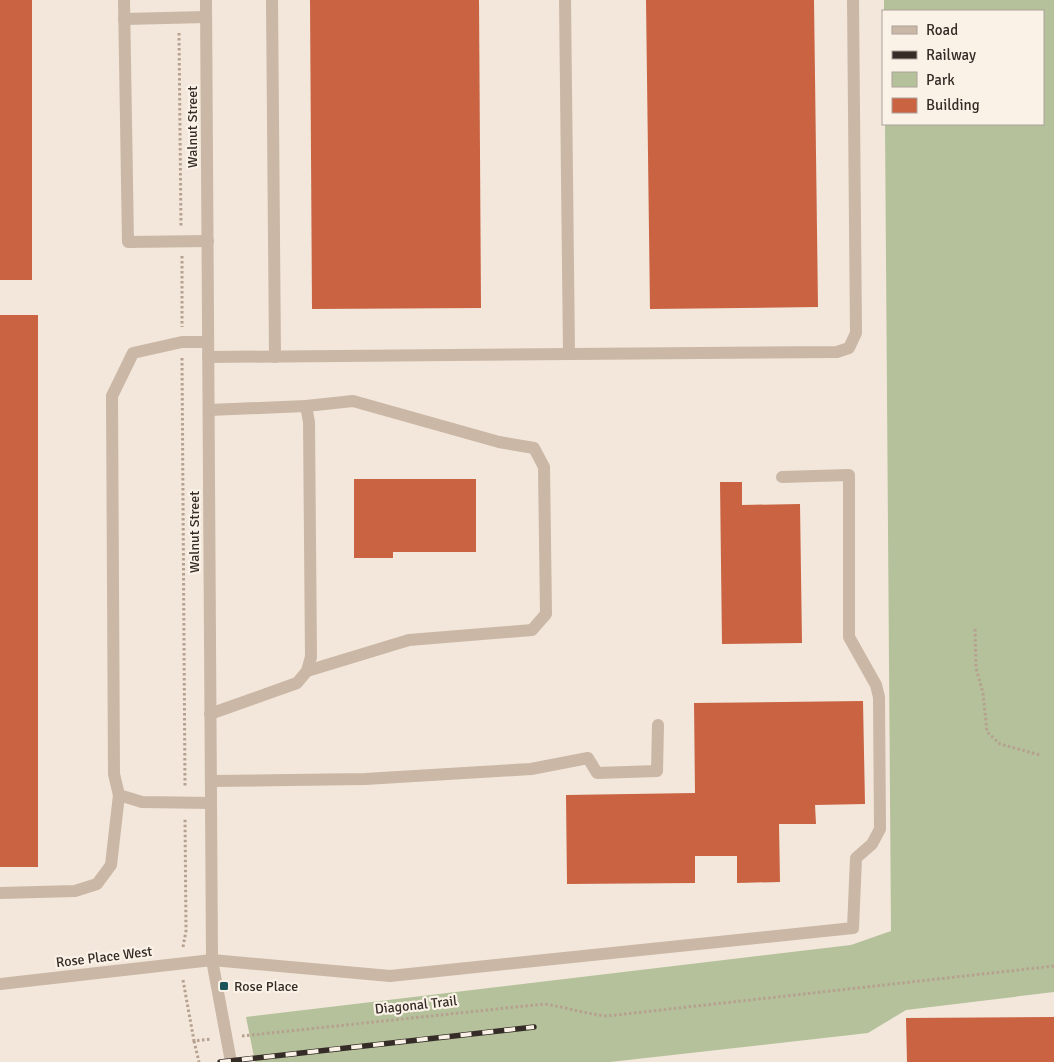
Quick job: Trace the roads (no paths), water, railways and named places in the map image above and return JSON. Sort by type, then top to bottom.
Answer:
[{"type":"street","points":[[124,0],[128,242],[208,241]]},
{"type":"street","name":"Walnut Street","points":[[206,0],[212,960],[231,1062]]},
{"type":"street","points":[[272,0],[275,357]]},
{"type":"street","points":[[565,0],[568,354]]},
{"type":"street","points":[[208,357],[837,352],[849,348],[856,333],[853,0]]},
{"type":"street","points":[[124,19],[206,17]]},
{"type":"street","points":[[0,893],[75,891],[98,884],[111,865],[119,795],[114,774],[112,396],[133,353],[182,342],[208,342]]},
{"type":"street","points":[[209,410],[306,406],[353,401],[499,442],[534,448],[544,467],[546,614],[532,630],[409,640],[307,671]]},
{"type":"street","points":[[210,714],[297,684],[307,671],[312,657],[309,422],[306,406]]},
{"type":"street","name":"Rose Place West","points":[[0,984],[212,960],[390,976],[853,928],[856,858],[872,844],[880,829],[879,697],[876,686],[849,637],[849,475],[782,477]]},
{"type":"street","points":[[211,781],[365,779],[532,769],[588,758],[597,773],[657,771],[658,724]]},
{"type":"street","points":[[119,795],[142,802],[211,803]]},
{"type":"railway","points":[[220,1062],[534,1027]]},
{"type":"place","name":"Rose Place","points":[[224,986]]}]
